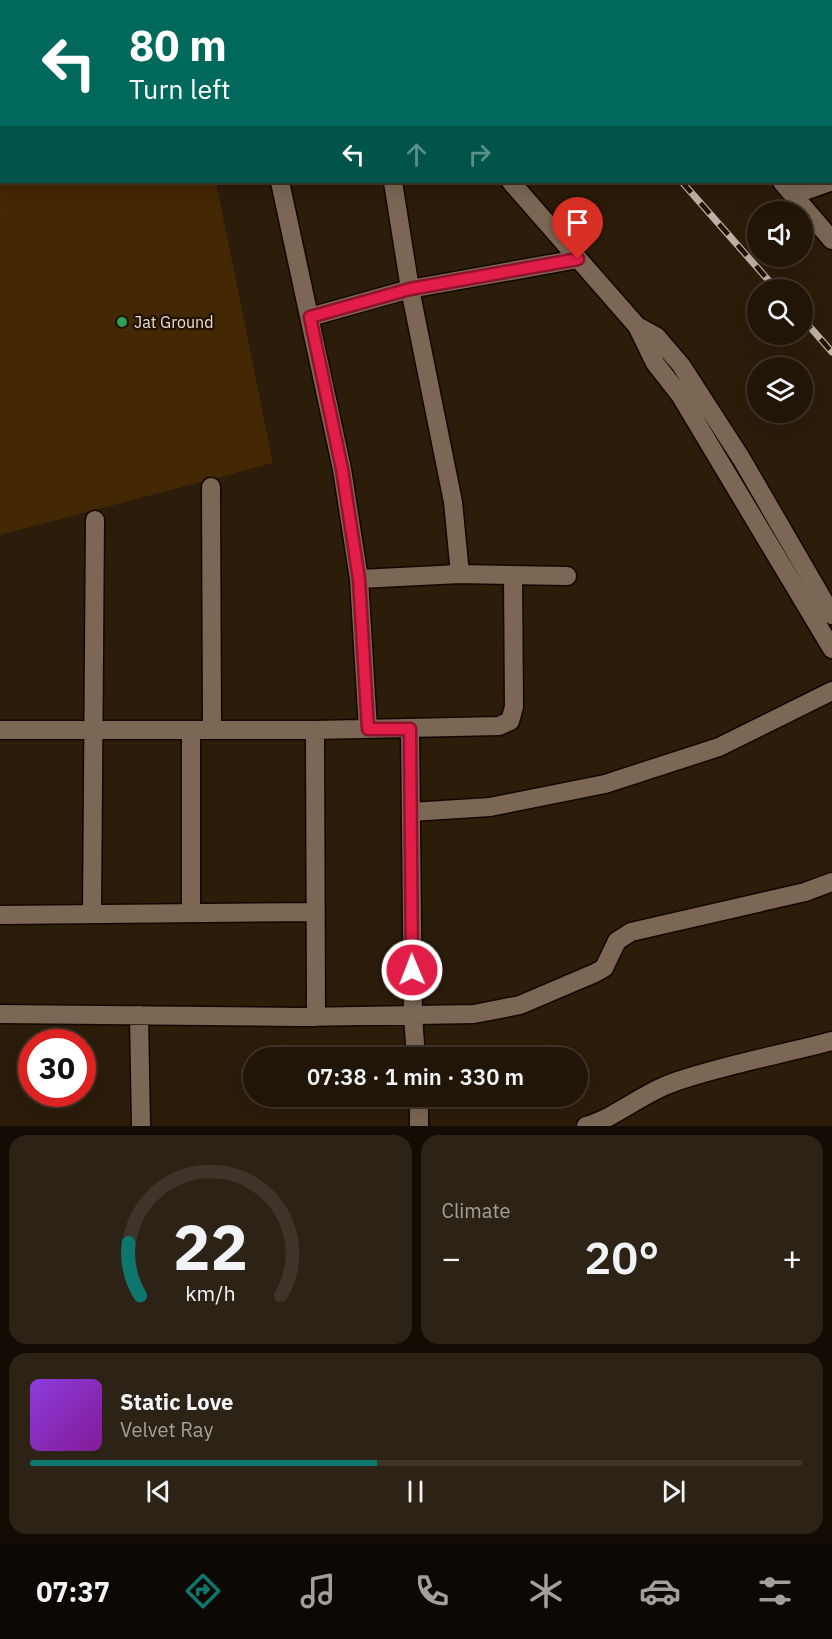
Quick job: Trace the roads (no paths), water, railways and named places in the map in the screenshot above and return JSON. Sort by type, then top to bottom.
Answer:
[{"type":"street","points":[[280,183],[342,469],[359,579],[368,729]]},
{"type":"street","points":[[393,183],[410,289],[453,502],[460,574]]},
{"type":"street","points":[[512,183],[637,326],[655,363],[680,395],[832,649]]},
{"type":"street","points":[[787,188],[818,183]]},
{"type":"street","points":[[787,188],[832,240]]},
{"type":"street","points":[[310,317],[410,289],[578,259]]},
{"type":"street","points":[[637,326],[657,337],[681,365],[741,458],[832,615]]},
{"type":"street","points":[[211,487],[212,729]]},
{"type":"street","points":[[92,914],[95,520]]},
{"type":"street","points":[[359,579],[460,574],[513,577],[567,576]]},
{"type":"street","points":[[0,730],[191,731],[499,726],[510,721],[514,706],[513,577]]},
{"type":"street","points":[[411,812],[490,807],[605,784],[719,747],[832,691]]},
{"type":"street","points":[[410,729],[415,1047]]},
{"type":"street","points":[[315,730],[316,1017]]},
{"type":"street","points":[[191,731],[191,913]]},
{"type":"street","points":[[0,1014],[316,1017],[474,1014],[520,1005],[604,968],[617,941],[631,932],[805,892],[832,882]]},
{"type":"street","points":[[0,915],[316,912]]},
{"type":"street","points":[[139,1015],[141,1126]]},
{"type":"street","points":[[586,1126],[619,1112],[648,1093],[674,1082],[832,1041]]},
{"type":"street","points":[[419,1107],[419,1126]]},
{"type":"railway","points":[[683,183],[767,279]]},
{"type":"railway","points":[[813,330],[832,352]]},
{"type":"place","name":"Jat Ground","points":[[122,322]]}]
